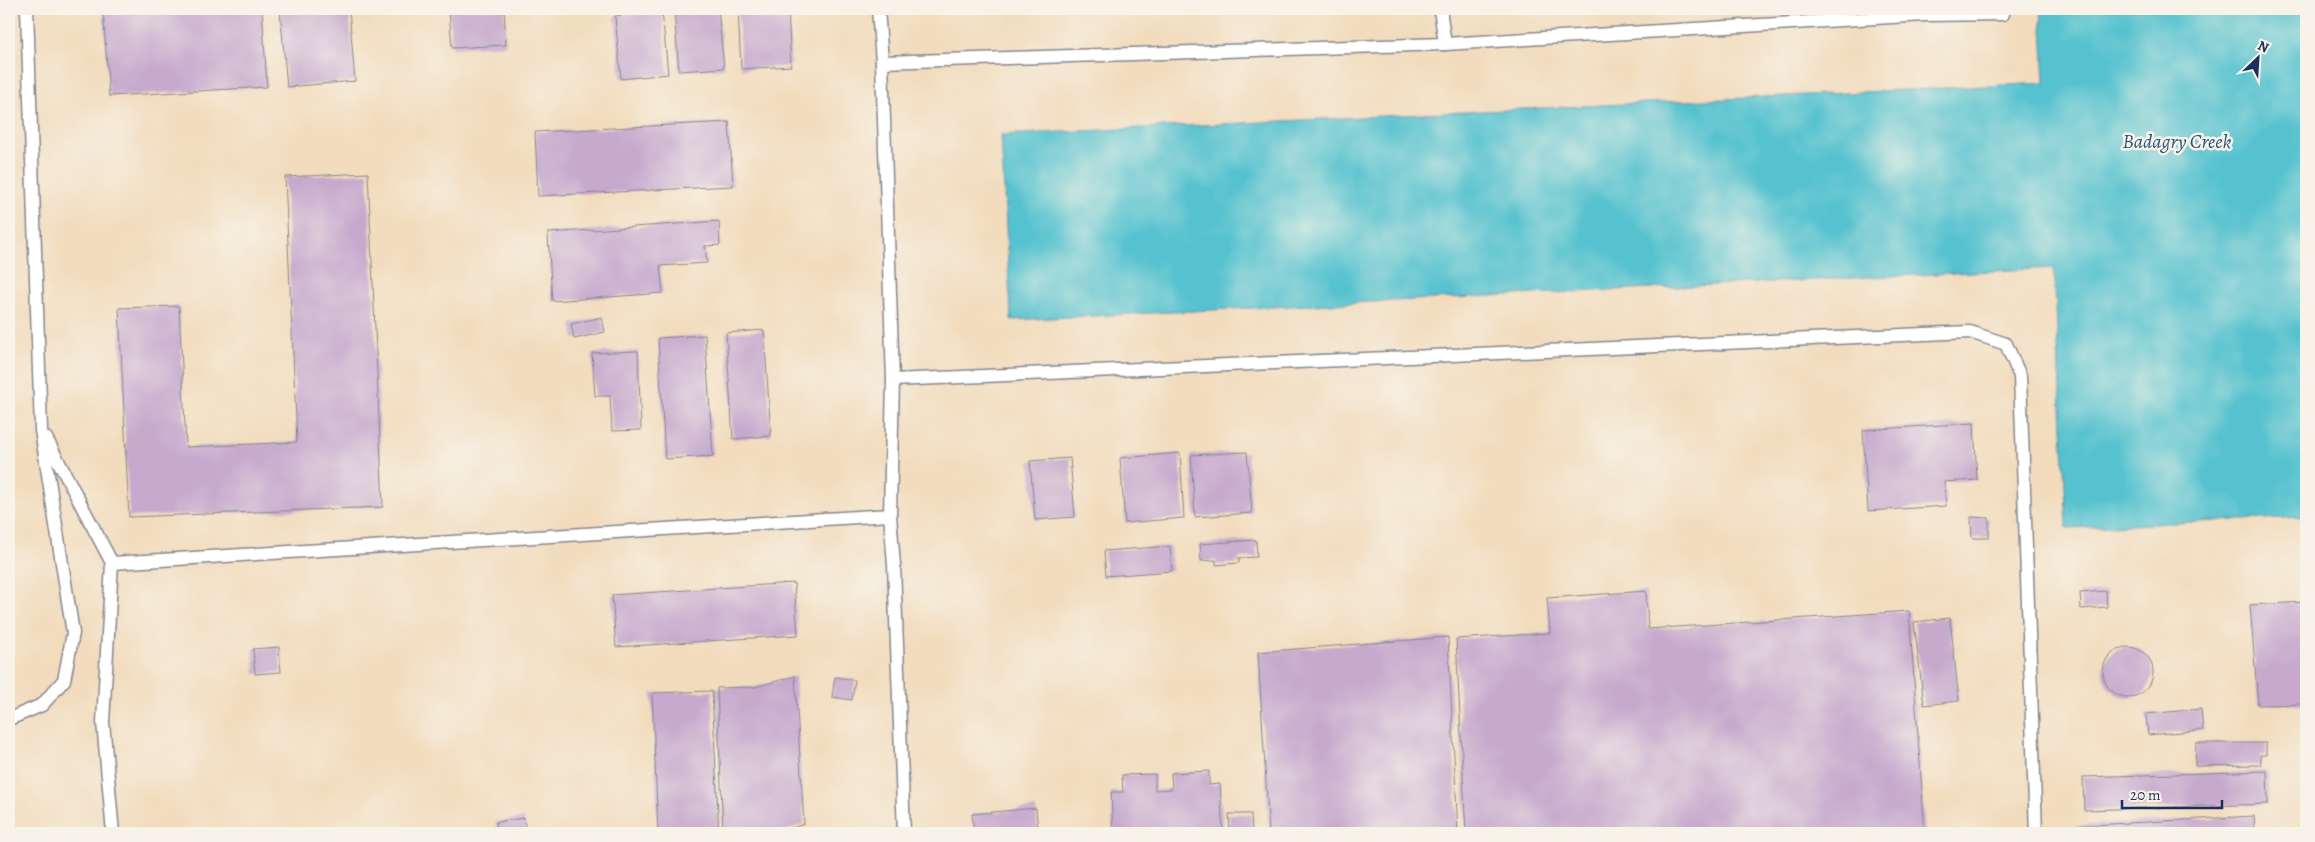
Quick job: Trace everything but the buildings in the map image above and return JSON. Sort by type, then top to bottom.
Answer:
[{"type":"lane","points":[[9,719],[42,705],[64,680],[73,633],[41,430],[27,9]]},
{"type":"lane","points":[[878,9],[882,62],[893,380],[890,515],[894,565],[904,833]]},
{"type":"lane","points":[[1440,9],[1444,44]]},
{"type":"lane","points":[[882,62],[1444,44],[1925,15],[2003,14],[2002,9]]},
{"type":"lane","points":[[893,380],[1970,332],[2006,344],[2020,376],[2036,833]]},
{"type":"lane","points":[[41,430],[112,563],[104,722],[113,833]]},
{"type":"lane","points":[[112,563],[890,515]]},
{"type":"water","name":"Badagry Creek","points":[[2041,9],[2306,9],[2306,517],[2067,528],[2054,268],[1011,320],[1001,135],[2045,83]]}]
